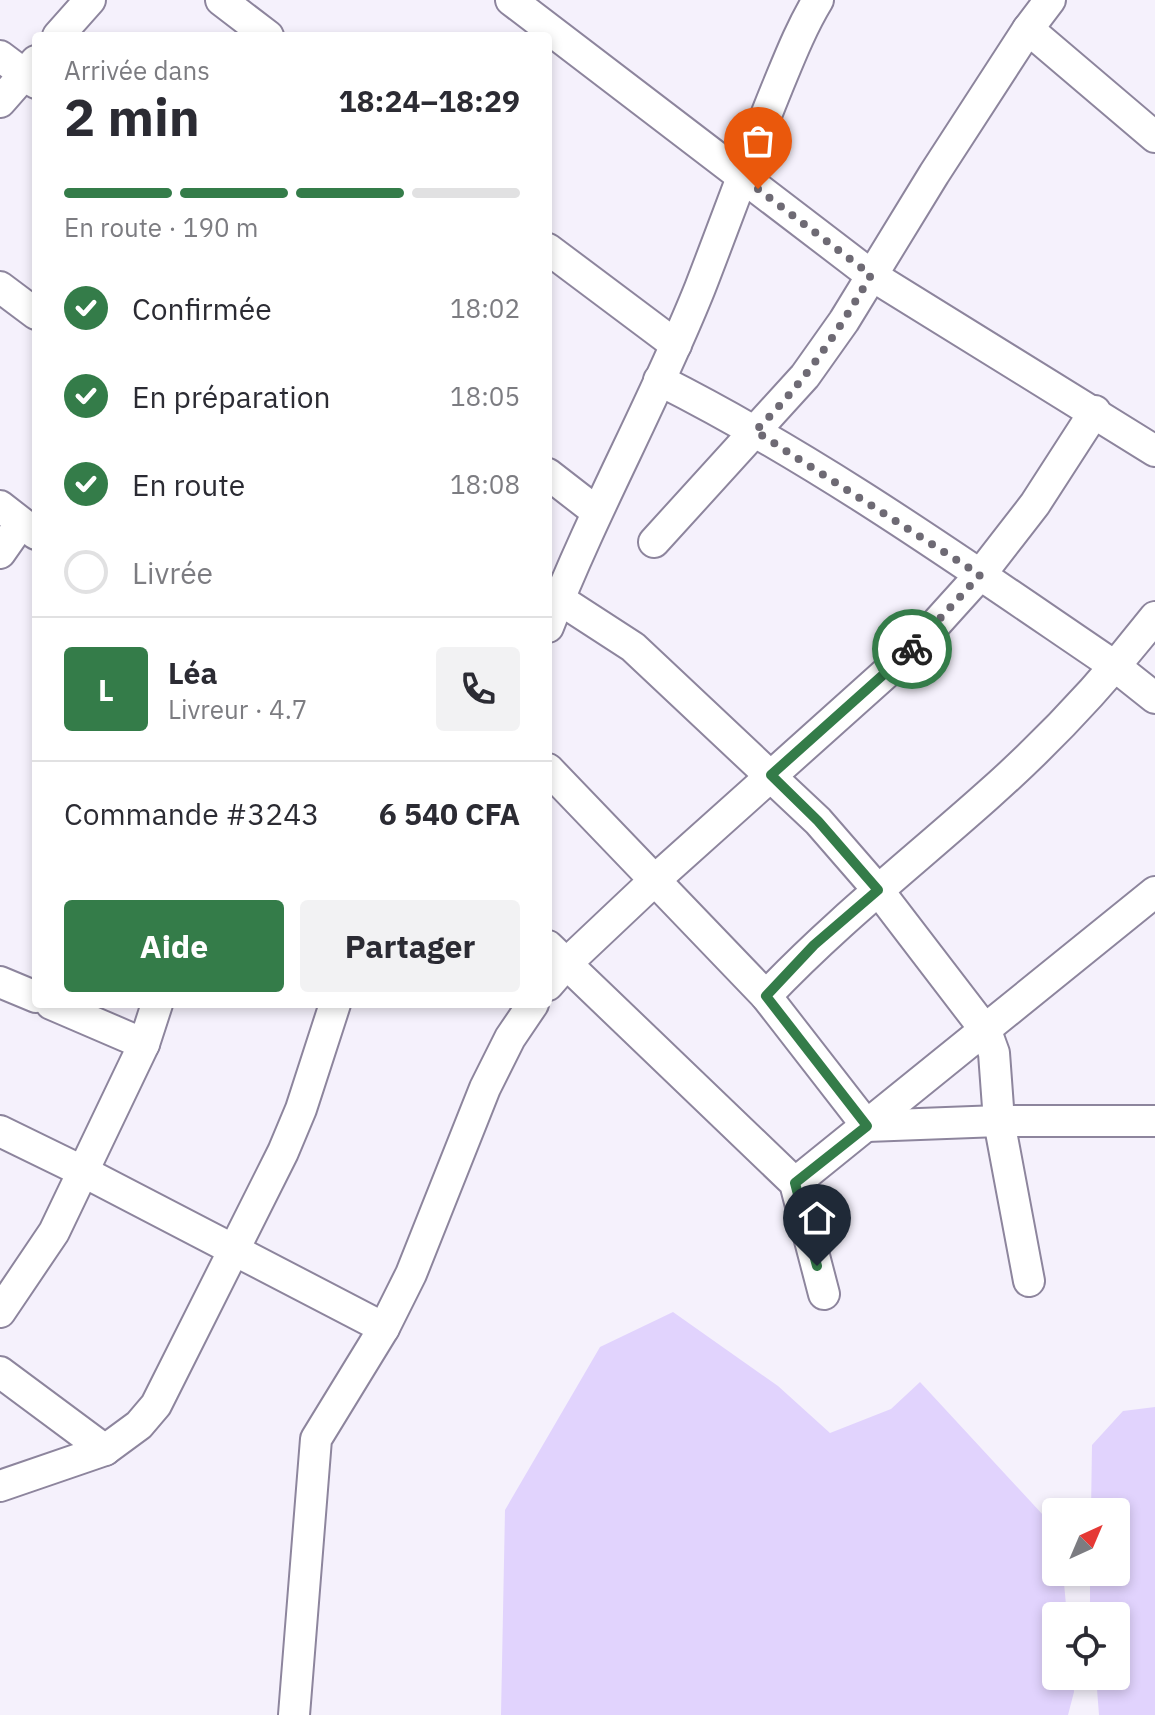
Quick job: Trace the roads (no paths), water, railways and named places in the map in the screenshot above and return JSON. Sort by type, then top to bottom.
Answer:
[{"type":"street","points":[[62,32],[90,0]]},
{"type":"street","points":[[221,0],[263,32]]},
{"type":"street","points":[[511,0],[871,275],[1155,451]]},
{"type":"street","points":[[654,542],[805,376],[844,321],[1028,29],[1050,0]]},
{"type":"street","points":[[816,1],[741,176],[676,345],[553,613],[633,647],[771,775],[818,821],[878,890],[986,1031],[994,1053],[999,1121],[1029,1281]]},
{"type":"street","points":[[1028,29],[1155,137]]},
{"type":"street","points":[[0,56],[32,73],[0,102]]},
{"type":"street","points":[[552,252],[676,345]]},
{"type":"street","points":[[0,287],[32,311]]},
{"type":"street","points":[[659,380],[755,431],[980,575],[1116,667],[1155,698]]},
{"type":"street","points":[[824,1294],[795,1183],[554,964],[656,879],[915,647],[980,575],[1035,504],[1095,411]]},
{"type":"street","points":[[552,477],[597,512]]},
{"type":"street","points":[[0,553],[19,521]]},
{"type":"street","points":[[766,996],[814,945],[1033,753],[1116,667],[1155,617]]},
{"type":"street","points":[[552,773],[766,996],[867,1126]]},
{"type":"street","points":[[795,1183],[1155,892]]},
{"type":"street","points":[[0,982],[32,995]]},
{"type":"street","points":[[60,1008],[144,1044]]},
{"type":"street","points":[[0,1312],[54,1232],[144,1044],[156,1008]]},
{"type":"street","points":[[0,1486],[105,1450],[139,1425],[156,1405],[235,1252],[301,1109],[334,1008]]},
{"type":"street","points":[[294,1715],[316,1439],[384,1328],[411,1274],[485,1088],[510,1038],[530,1008]]},
{"type":"street","points":[[867,1126],[999,1121],[1155,1121]]},
{"type":"street","points":[[0,1131],[384,1328]]},
{"type":"street","points":[[0,1372],[105,1450]]}]
